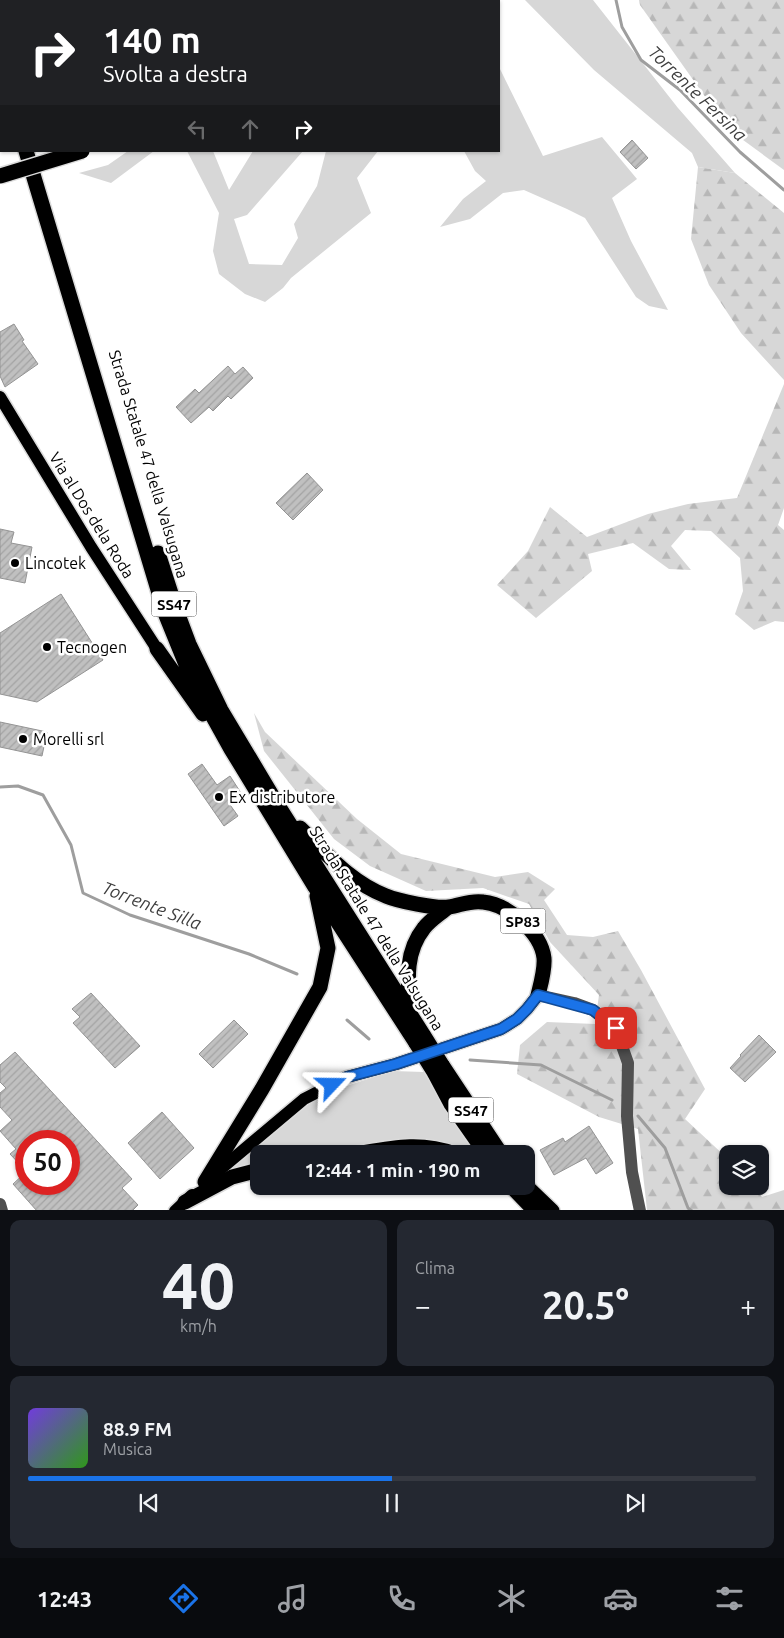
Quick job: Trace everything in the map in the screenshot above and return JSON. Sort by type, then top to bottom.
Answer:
[{"type":"highway","name":"Strada Statale 47 della Valsugana","points":[[26,152],[166,613],[191,677],[231,749],[315,887],[438,1068],[494,1145]]},
{"type":"highway","name":"Strada Statale 47 della Valsugana","points":[[34,152],[176,612],[189,644],[221,710],[280,808],[410,1014],[420,1040]]},
{"type":"highway","points":[[0,176],[79,152]]},
{"type":"highway","points":[[157,649],[190,697],[231,749]]},
{"type":"highway","points":[[280,808],[357,882],[387,896],[414,903],[448,907]]},
{"type":"highway","points":[[205,1182],[262,1089],[320,987],[328,948],[315,887]]},
{"type":"highway","name":"SP83","points":[[410,1014],[408,975],[410,954],[424,928],[448,907],[462,902],[483,902],[506,909],[523,922],[537,941],[544,956],[544,974],[538,995]]},
{"type":"highway","name":"Strada Statale 47 della Valsugana","points":[[438,1068],[452,1104],[480,1145]]},
{"type":"highway","points":[[180,1206],[232,1177],[250,1172]]},
{"type":"highway","points":[[522,1195],[535,1210]]},
{"type":"highway","points":[[528,1195],[552,1210]]},
{"type":"main road","name":"Via al Dos dela Roda","points":[[0,399],[91,547],[157,649]]},
{"type":"main road","name":"SP83","points":[[180,1206],[205,1182],[304,1099],[347,1077],[406,1061],[501,1029],[517,1019],[538,995]]},
{"type":"street","points":[[538,995],[593,1010],[616,1028],[628,1063],[627,1116],[632,1172],[640,1210]]},
{"type":"street","points":[[0,1204],[2,1210]]},
{"type":"green space","points":[[525,0],[593,0],[678,108],[735,173],[698,167],[692,153],[594,70]]},
{"type":"green space","points":[[639,0],[784,0],[784,170],[728,129],[640,5]]},
{"type":"green space","points":[[500,69],[543,156],[602,137],[637,179],[612,198],[631,241],[668,310],[649,306],[636,297],[585,218],[524,190],[503,193],[470,219],[440,227],[463,199],[486,181],[475,171],[465,152],[500,152]]},
{"type":"green space","points":[[127,152],[153,152],[111,183],[79,173],[108,165]]},
{"type":"green space","points":[[188,152],[213,152],[229,190],[252,152],[302,152],[247,215],[234,219],[249,264],[282,265],[298,238],[294,224],[317,186],[326,152],[377,152],[357,178],[371,213],[291,278],[283,288],[265,302],[245,294],[219,274],[213,251],[219,213]]},
{"type":"green space","points":[[698,167],[735,173],[784,213],[784,380],[741,333],[709,285],[691,239]]},
{"type":"green space","points":[[784,384],[784,508],[778,525],[784,530],[784,622],[775,621],[754,630],[735,614],[743,591],[740,558],[711,531],[685,530],[671,546],[691,570],[669,569],[633,543],[588,554],[592,571],[536,618],[497,585],[528,551],[550,507],[587,537],[648,514],[688,504],[737,498]]},
{"type":"green space","points":[[254,713],[265,732],[357,819],[401,854],[495,877],[528,872],[555,889],[544,900],[567,935],[593,937],[618,931],[705,1089],[685,1119],[719,1151],[719,1195],[760,1195],[762,1197],[784,1190],[784,1210],[647,1210],[638,1129],[599,1117],[517,1074],[520,1045],[547,1022],[595,1024],[599,995],[550,942],[529,904],[483,888],[426,891],[370,866],[334,839],[264,751]]},
{"type":"green space","points":[[393,1071],[424,1072],[473,1145],[442,1145],[417,1141],[389,1145],[260,1145],[310,1103],[346,1086]]},
{"type":"green space","points":[[250,1153],[250,1168],[229,1171]]},
{"type":"building","points":[[632,140],[648,158],[636,169],[620,152]]},
{"type":"building","points":[[14,324],[24,340],[22,341],[38,364],[5,387],[0,376],[0,332]]},
{"type":"building","points":[[228,366],[235,374],[243,367],[253,378],[231,399],[228,396],[213,411],[209,407],[191,423],[176,407],[195,389],[199,393]]},
{"type":"building","points":[[307,473],[323,490],[293,520],[276,503]]},
{"type":"building","name":"Lincotek","points":[[0,529],[14,532],[11,543],[32,547],[25,583],[0,578]]},
{"type":"building","name":"Tecnogen","points":[[61,594],[103,660],[37,702],[0,694],[0,633]]},
{"type":"building","name":"Morelli srl","points":[[0,722],[47,732],[42,756],[0,747]]},
{"type":"building","name":"Ex distributore","points":[[202,764],[217,785],[230,776],[241,793],[228,802],[238,816],[224,826],[188,774]]},
{"type":"building","points":[[91,993],[140,1046],[115,1068],[73,1023],[80,1017],[72,1009]]},
{"type":"building","points":[[234,1020],[248,1034],[213,1068],[199,1054]]},
{"type":"building","points":[[759,1035],[776,1052],[745,1082],[730,1068]]},
{"type":"building","points":[[15,1052],[132,1179],[122,1188],[138,1205],[133,1210],[36,1210],[23,1195],[80,1195],[80,1130],[15,1130],[15,1148],[0,1131],[12,1120],[0,1107],[0,1093],[6,1088],[0,1082],[0,1065]]},
{"type":"building","points":[[162,1112],[194,1148],[160,1179],[128,1143]]},
{"type":"building","points":[[589,1126],[613,1163],[596,1174],[586,1158],[554,1175],[540,1150],[563,1138],[565,1142]]},
{"type":"building","points":[[15,1150],[15,1159],[10,1154]]},
{"type":"waterway","name":"Torrente Fersina","points":[[616,0],[622,27],[641,60],[680,90],[740,152],[784,190]]},
{"type":"waterway","name":"Torrente Silla","points":[[0,787],[18,786],[43,795],[71,845],[83,893],[130,915],[249,954],[297,974]]},
{"type":"waterway","name":"Torrente Silla","points":[[347,1020],[369,1039]]},
{"type":"waterway","name":"Torrente Silla","points":[[470,1060],[541,1065],[612,1100]]},
{"type":"waterway","name":"Torrente Silla","points":[[638,1116],[665,1148],[688,1208],[691,1210]]},
{"type":"place","name":"Lincotek","points":[[15,563]]},
{"type":"place","name":"Tecnogen","points":[[47,647]]},
{"type":"place","name":"Morelli srl","points":[[23,739]]},
{"type":"place","name":"Ex distributore","points":[[219,797]]},
{"type":"route","points":[[332,1085],[347,1077],[396,1064],[479,1038],[501,1029],[517,1019],[538,995],[574,1003],[593,1010],[616,1028]]}]
